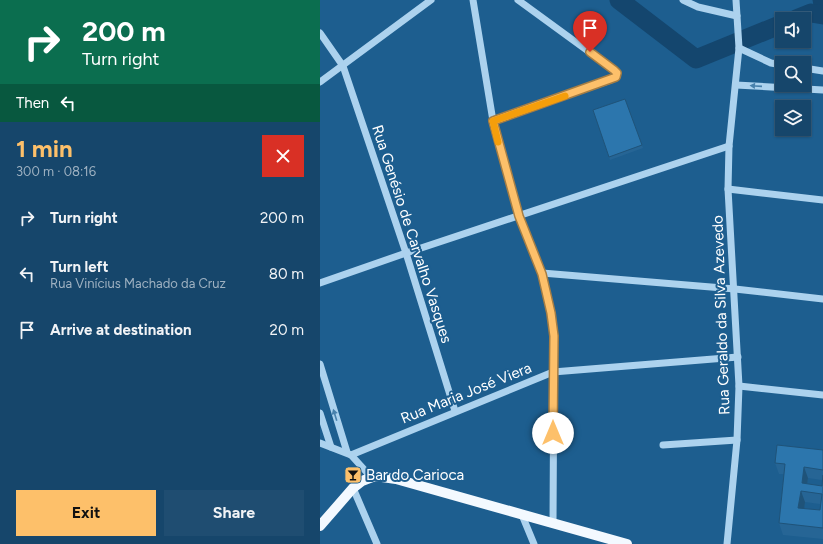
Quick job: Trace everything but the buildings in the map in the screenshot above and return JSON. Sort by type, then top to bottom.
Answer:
[{"type":"main road","points":[[320,526],[353,488],[371,476],[396,479],[522,516],[626,544]]},
{"type":"street","points":[[320,82],[344,66],[431,0]]},
{"type":"street","points":[[473,0],[493,121],[519,216],[542,274],[553,325],[553,524]]},
{"type":"street","points":[[493,121],[611,80],[617,75],[614,70],[518,0]]},
{"type":"street","points":[[683,0],[698,6],[737,16]]},
{"type":"street","name":"Rua Geraldo da Silva Azevedo","points":[[727,544],[737,440],[739,386],[735,289],[728,189],[729,146],[739,46],[736,0]]},
{"type":"street","name":"Rua Genésio de Carvalho Vasques","points":[[320,34],[344,66],[406,253],[455,411]]},
{"type":"street","points":[[739,46],[771,64],[775,65]]},
{"type":"street","points":[[811,69],[823,71]]},
{"type":"street","points":[[736,85],[823,90]]},
{"type":"street","points":[[320,283],[729,146]]},
{"type":"street","points":[[728,189],[823,200]]},
{"type":"street","points":[[542,274],[735,289],[823,299]]},
{"type":"street","name":"Rua Maria José Viera","points":[[349,453],[553,372],[738,357]]},
{"type":"street","points":[[320,364],[349,453],[371,476]]},
{"type":"street","points":[[739,386],[823,395]]},
{"type":"street","points":[[320,413],[331,447]]},
{"type":"street","points":[[663,445],[737,440]]},
{"type":"street","points":[[320,443],[349,453]]},
{"type":"street","points":[[353,488],[377,544]]},
{"type":"street","points":[[522,516],[534,544]]},
{"type":"waterway","points":[[619,0],[696,59],[775,27]]},
{"type":"waterway","points":[[811,13],[823,15]]},
{"type":"slow traffic","points":[[498,142],[493,121],[565,96]]},
{"type":"place","name":"Bar do Carioca","points":[[353,475]]},
{"type":"route","points":[[553,433],[554,336],[551,313],[542,274],[519,216],[493,121],[616,77],[617,73],[614,70],[590,52]]}]
